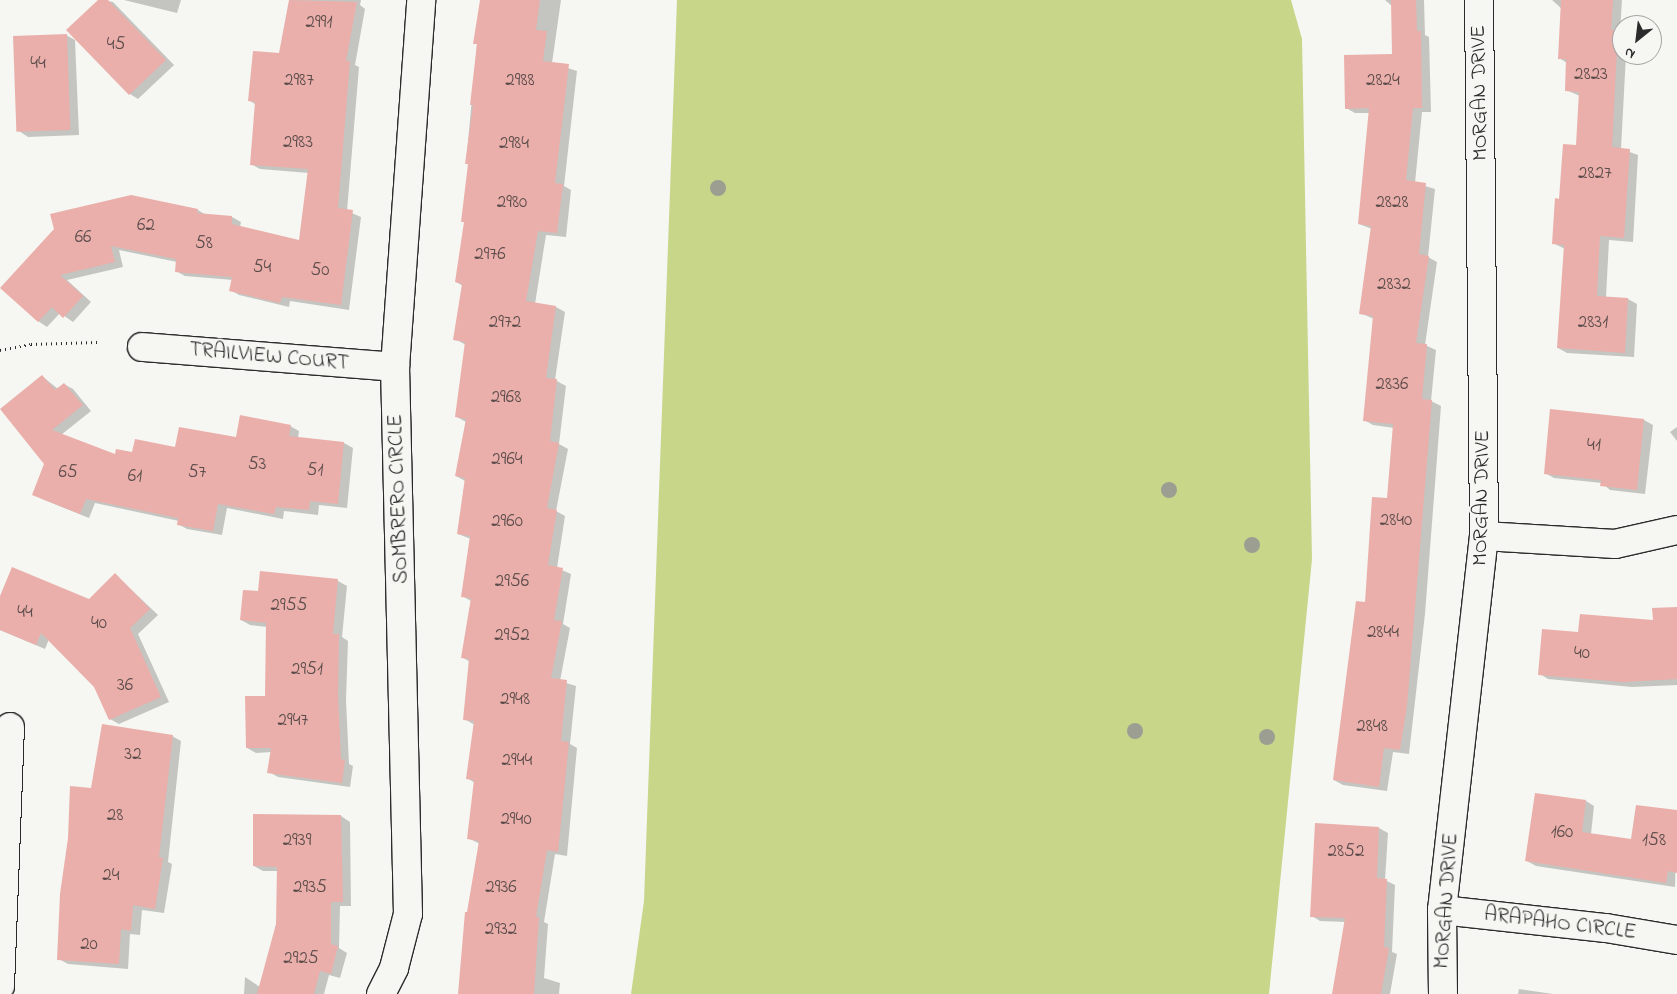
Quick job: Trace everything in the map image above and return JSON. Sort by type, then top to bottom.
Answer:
[{"type":"street","name":"SOMBRERO CIRCLE","points":[[381,994],[394,968],[408,914],[395,367],[421,0]]},
{"type":"street","name":"MORGAN DRIVE","points":[[1443,994],[1442,910],[1484,536],[1479,0]]},
{"type":"street","name":"TRAILVIEW COURT","points":[[142,347],[395,367]]},
{"type":"street","points":[[1484,536],[1615,544],[1677,530]]},
{"type":"street","points":[[0,986],[10,727]]},
{"type":"street","name":"ARAPAHO CIRCLE","points":[[1442,910],[1606,928],[1677,940]]},
{"type":"path","points":[[0,350],[31,344],[97,342]]},
{"type":"green space","points":[[677,0],[1291,0],[1302,39],[1312,559],[1269,994],[631,994],[644,901]]},
{"type":"building","points":[[98,0],[108,0],[166,60],[129,95],[66,30]]},
{"type":"building","points":[[289,0],[357,2],[346,61],[350,61],[338,208],[353,210],[341,305],[282,297],[280,303],[229,291],[232,277],[175,272],[176,259],[111,246],[115,262],[60,275],[83,296],[63,318],[52,307],[38,322],[0,288],[54,229],[50,214],[131,195],[198,209],[197,213],[232,216],[232,224],[299,240],[308,169],[250,165],[255,102],[248,101],[253,51],[279,53]]},
{"type":"building","points":[[480,0],[540,0],[536,30],[547,31],[543,61],[569,64],[555,183],[563,184],[557,233],[538,231],[526,301],[556,306],[546,378],[557,379],[550,441],[559,443],[547,508],[557,510],[548,565],[563,568],[554,620],[562,621],[551,678],[567,680],[561,741],[569,742],[558,852],[547,850],[536,917],[539,917],[534,994],[458,994],[465,912],[467,912],[479,841],[467,839],[474,780],[466,779],[474,721],[463,720],[469,659],[461,658],[471,598],[461,597],[470,536],[457,534],[465,478],[455,476],[466,419],[455,417],[465,342],[453,340],[462,284],[455,282],[464,222],[461,222],[468,164],[465,164],[473,105],[470,105],[477,44],[473,44]]},
{"type":"building","points":[[1391,0],[1416,0],[1417,31],[1421,31],[1422,108],[1413,108],[1406,180],[1426,183],[1419,254],[1429,256],[1416,343],[1427,344],[1422,399],[1432,400],[1407,706],[1400,750],[1384,748],[1379,787],[1333,780],[1356,601],[1365,602],[1372,497],[1387,498],[1393,424],[1363,421],[1373,316],[1359,314],[1371,226],[1358,224],[1369,108],[1345,109],[1344,55],[1392,54]]},
{"type":"building","points":[[1561,0],[1613,0],[1611,30],[1612,65],[1616,65],[1612,147],[1630,149],[1624,238],[1600,236],[1597,296],[1628,298],[1625,353],[1557,348],[1564,245],[1552,244],[1555,198],[1559,199],[1563,144],[1576,145],[1579,92],[1565,91],[1566,59],[1558,59]]},
{"type":"building","points":[[67,34],[70,130],[16,132],[13,36]]},
{"type":"building","points":[[42,375],[55,390],[64,383],[83,405],[52,430],[115,454],[116,449],[132,452],[135,439],[175,447],[179,427],[236,437],[240,415],[291,425],[289,436],[344,442],[338,504],[310,501],[309,510],[276,507],[274,514],[218,504],[213,531],[177,525],[178,518],[86,499],[80,514],[32,495],[44,464],[0,409]]},
{"type":"building","points":[[1550,409],[1644,419],[1637,490],[1600,486],[1601,480],[1544,474]]},
{"type":"building","points":[[12,567],[89,599],[115,573],[150,609],[130,628],[161,697],[109,720],[94,687],[41,633],[36,645],[0,630],[0,596]]},
{"type":"building","points":[[260,571],[338,579],[333,634],[339,634],[338,695],[341,759],[345,760],[342,783],[267,773],[271,748],[246,748],[245,696],[265,696],[266,623],[240,620],[243,590],[258,591]]},
{"type":"building","points":[[1677,607],[1677,679],[1623,682],[1538,675],[1542,629],[1578,632],[1580,614],[1653,620],[1652,608]]},
{"type":"building","points":[[102,724],[173,735],[159,857],[163,858],[155,909],[133,905],[131,931],[121,929],[119,964],[57,960],[60,894],[68,838],[70,786],[91,788]]},
{"type":"building","points":[[1535,793],[1586,800],[1582,832],[1631,839],[1636,805],[1677,810],[1677,873],[1668,871],[1666,883],[1525,861]]},
{"type":"building","points":[[253,814],[341,815],[343,902],[331,902],[331,944],[338,946],[331,974],[320,971],[314,994],[257,994],[276,924],[277,867],[253,866]]},
{"type":"building","points":[[1315,823],[1379,827],[1377,878],[1387,879],[1384,947],[1389,948],[1381,994],[1332,994],[1345,918],[1310,917]]}]
